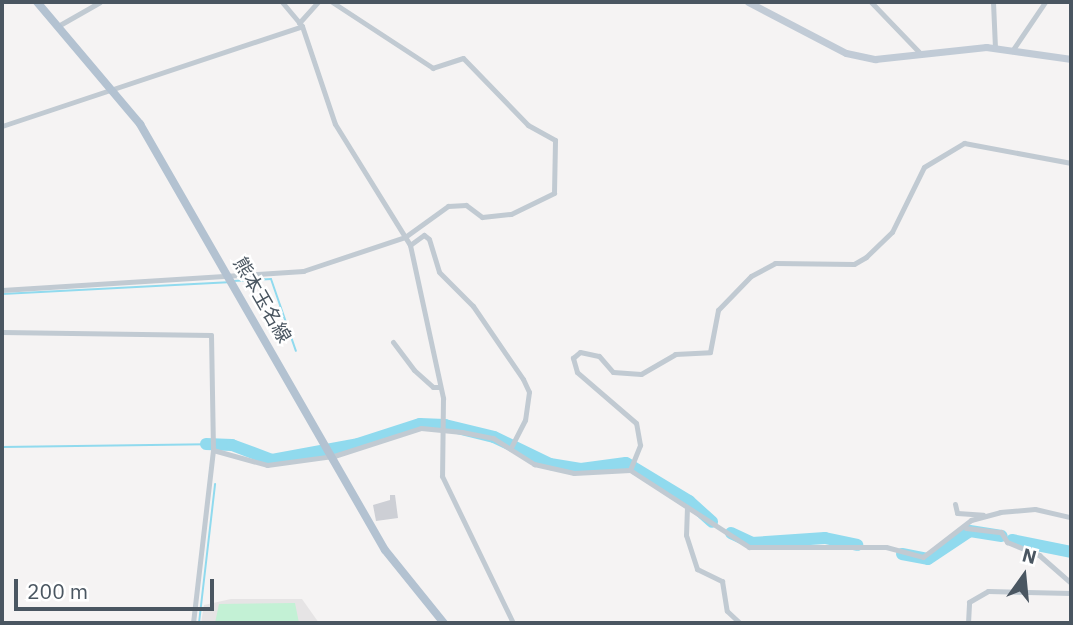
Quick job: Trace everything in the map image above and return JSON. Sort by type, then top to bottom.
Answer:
[{"type":"main road","name":"熊本玉名線","points":[[37,2],[113,88],[232,280],[385,550],[444,623]]},
{"type":"street","points":[[58,26],[100,2]]},
{"type":"street","points":[[282,2],[301,24],[335,124],[410,245],[440,387],[444,426],[442,476],[513,623]]},
{"type":"street","points":[[2,126],[301,24],[318,2]]},
{"type":"street","points":[[2,290],[232,280],[303,271],[405,237],[447,206],[466,205],[490,217],[540,203],[554,193],[555,140],[528,125],[463,58],[433,68],[332,2]]},
{"type":"street","points":[[748,2],[846,53],[875,59],[995,47],[1071,59]]},
{"type":"street","points":[[871,2],[920,53]]},
{"type":"street","points":[[993,2],[995,47]]},
{"type":"street","points":[[1011,51],[1045,2]]},
{"type":"street","points":[[631,469],[637,456],[636,423],[577,372],[572,358],[580,352],[599,356],[613,372],[641,374],[675,354],[710,352],[718,310],[751,276],[775,263],[854,264],[866,257],[892,232],[924,167],[964,143],[1071,163]]},
{"type":"street","points":[[410,245],[424,235],[429,239],[439,271],[473,306],[523,379],[529,392],[525,419],[511,446]]},
{"type":"street","points":[[2,332],[211,334],[212,445],[193,623]]},
{"type":"street","points":[[393,342],[414,370],[433,387],[440,387]]},
{"type":"street","points":[[212,445],[267,465],[332,454],[421,428],[444,426],[511,446],[534,464],[574,473],[631,469],[749,547],[886,547],[923,557],[966,528],[971,520],[1035,509],[1071,517]]},
{"type":"street","points":[[956,504],[957,513],[986,516]]},
{"type":"street","points":[[687,506],[686,535],[697,569],[722,581],[727,611],[740,623]]},
{"type":"street","points":[[966,528],[1001,532],[1011,545],[1040,555],[1071,583]]},
{"type":"street","points":[[968,623],[969,602],[988,591],[1071,593]]},
{"type":"shaded area","points":[[231,599],[302,599],[319,623],[201,623],[204,605]]},
{"type":"green space","points":[[295,603],[299,623],[215,623],[219,604]]},
{"type":"building","points":[[390,495],[395,495],[398,518],[376,521],[373,505],[390,500]]},
{"type":"waterway","points":[[233,281],[271,279],[296,351]]},
{"type":"waterway","points":[[2,294],[228,282]]},
{"type":"waterway","points":[[206,444],[232,445],[272,460],[358,444],[420,424],[445,425],[494,437],[550,464],[581,469],[626,463],[689,501],[712,522]]},
{"type":"waterway","points":[[2,447],[206,444]]},
{"type":"waterway","points":[[199,623],[215,484]]},
{"type":"waterway","points":[[902,554],[928,559],[970,531],[1002,536]]},
{"type":"waterway","points":[[731,533],[752,543],[825,538],[857,545]]},
{"type":"waterway","points":[[1012,540],[1071,552]]}]
